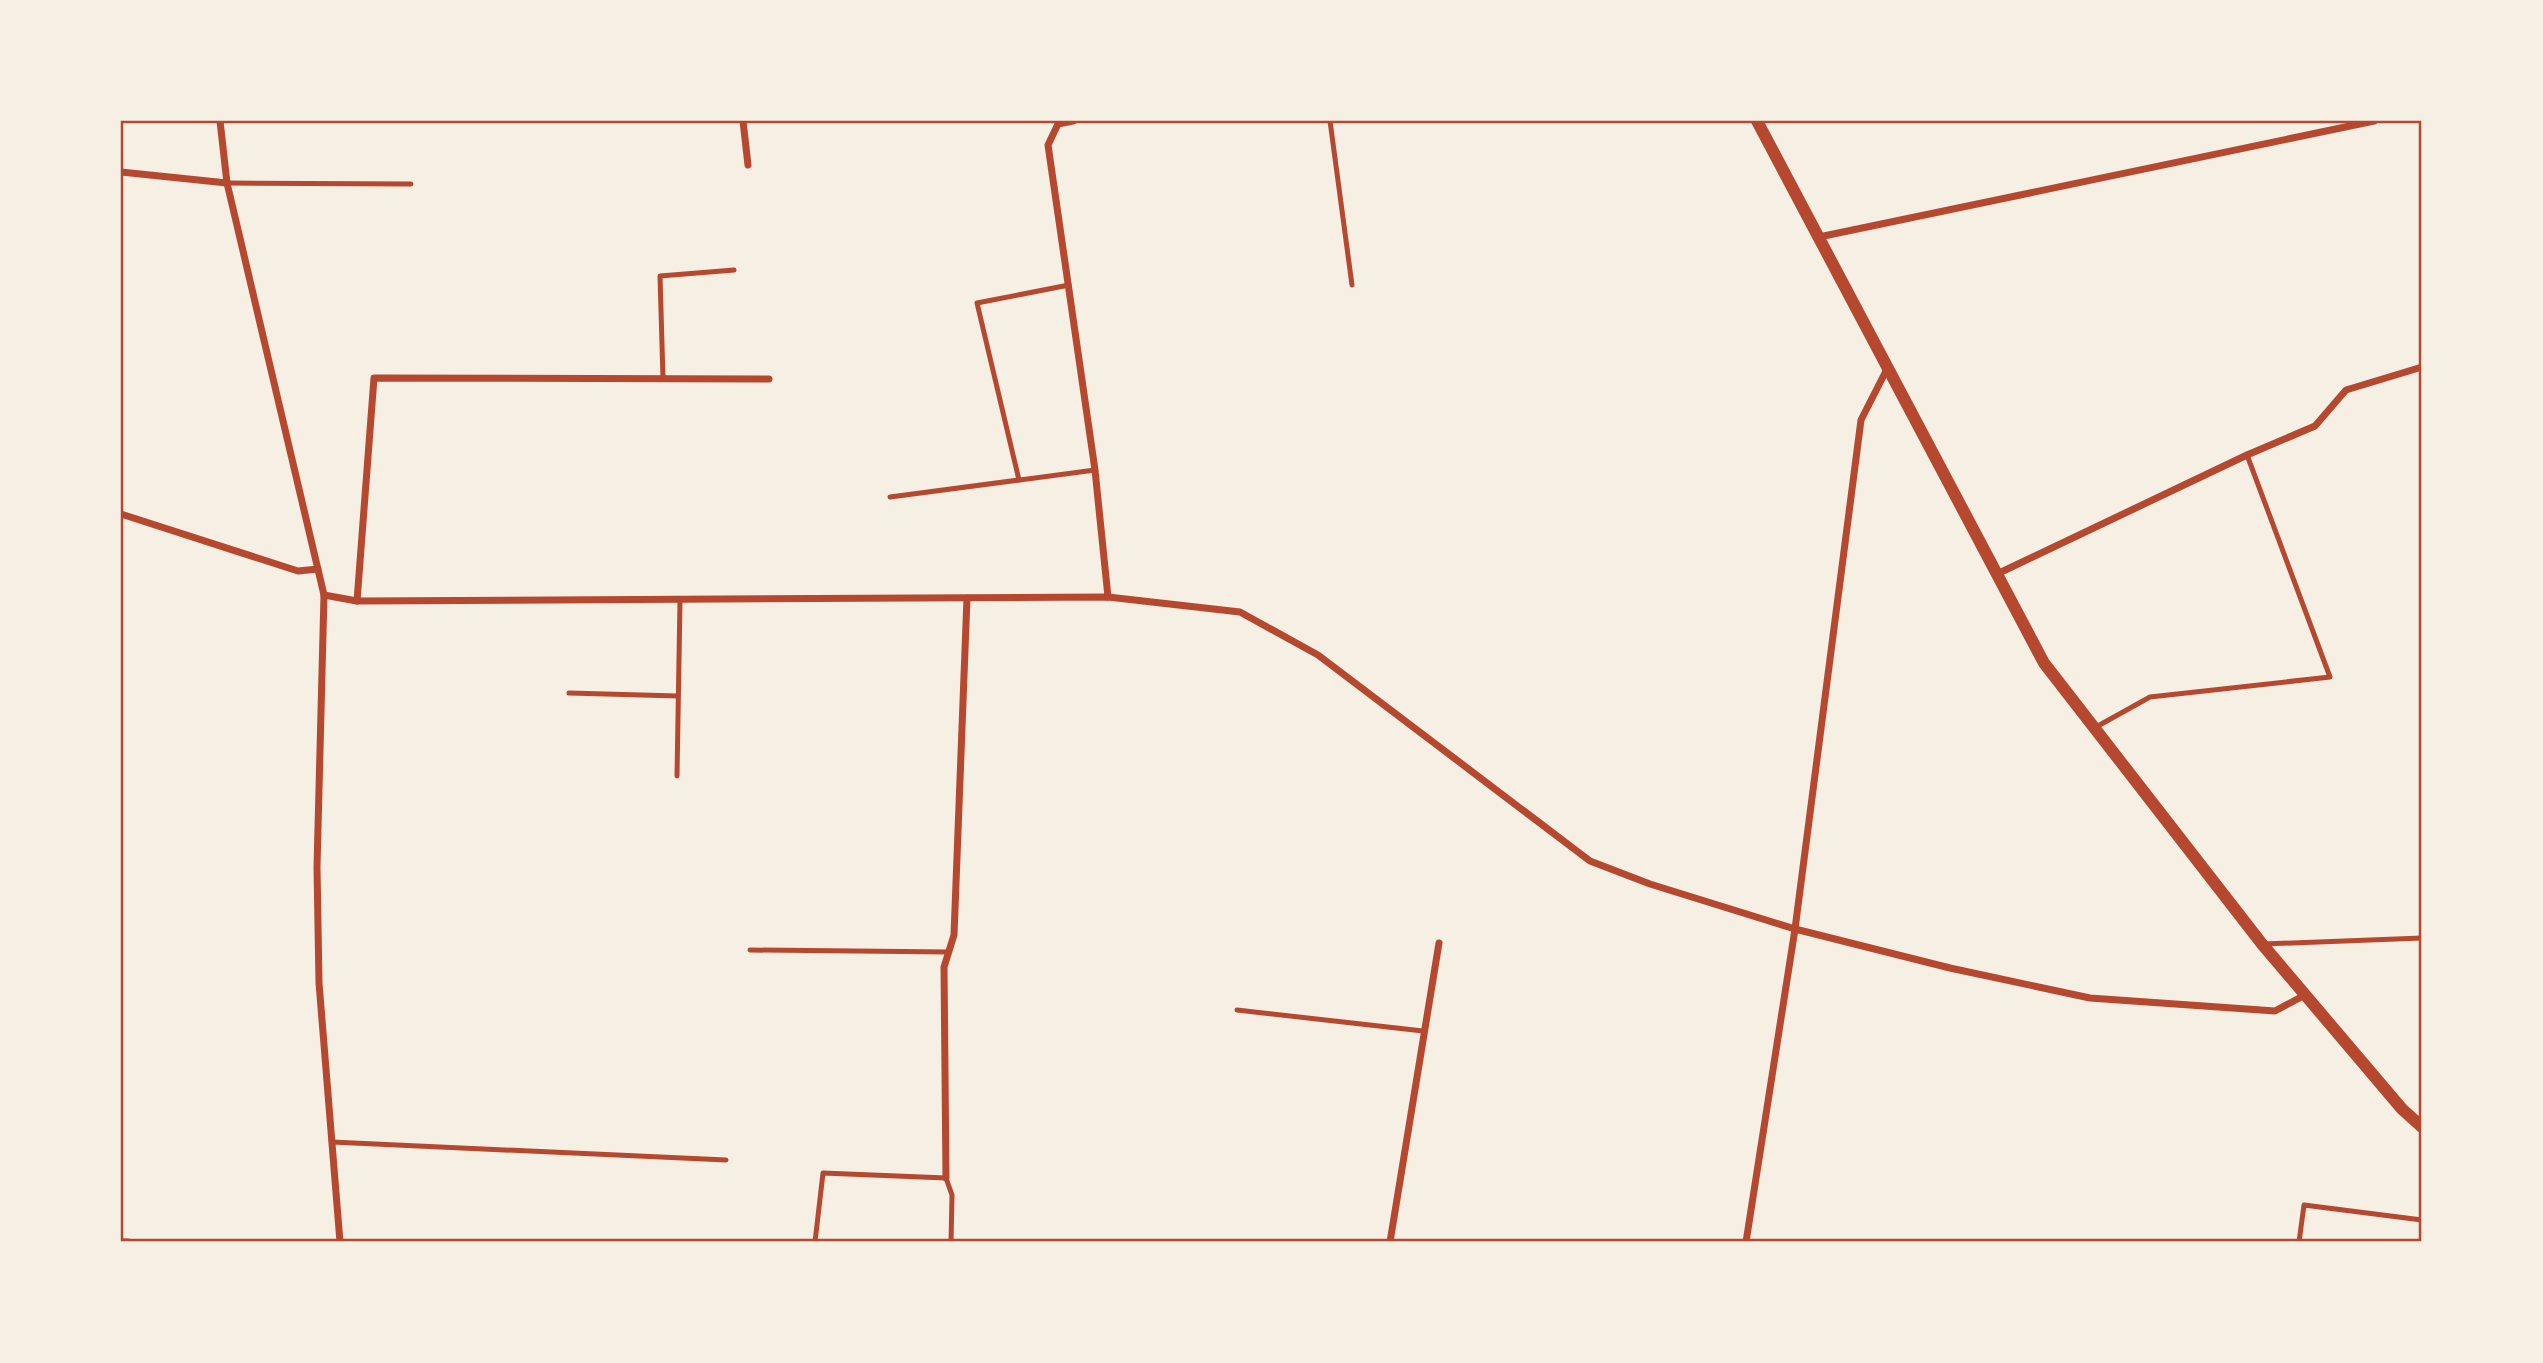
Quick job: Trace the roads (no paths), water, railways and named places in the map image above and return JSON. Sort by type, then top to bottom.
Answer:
[{"type":"street","points":[[220,121],[227,183],[324,595],[317,867],[319,983],[340,1242]]},
{"type":"street","points":[[743,121],[748,165]]},
{"type":"street","points":[[1073,121],[1058,124],[1048,145],[1096,470],[1108,597]]},
{"type":"street","points":[[1756,121],[2044,663],[2262,944],[2402,1109],[2422,1127]]},
{"type":"street","points":[[1819,237],[2374,121]]},
{"type":"street","points":[[121,172],[227,183]]},
{"type":"street","points":[[1997,574],[2315,426],[2346,390],[2422,367]]},
{"type":"street","points":[[1746,1242],[1795,929],[1861,420],[1887,369]]},
{"type":"street","points":[[357,601],[374,378],[769,379]]},
{"type":"street","points":[[121,514],[298,571],[318,569]]},
{"type":"street","points":[[324,595],[357,601],[1108,597],[1240,612],[1318,655],[1590,861],[1650,884],[1795,929],[1950,968],[2090,998],[2275,1011],[2305,995]]},
{"type":"street","points":[[946,1178],[944,967],[954,934],[967,598]]},
{"type":"street","points":[[1390,1242],[1438,943]]},
{"type":"street","points":[[121,1242],[128,1242]]},
{"type":"lane","points":[[1331,121],[1352,285]]},
{"type":"lane","points":[[227,183],[411,184]]},
{"type":"lane","points":[[663,379],[660,276],[734,270]]},
{"type":"lane","points":[[1019,480],[977,303],[1069,285]]},
{"type":"lane","points":[[2094,728],[2150,697],[2330,677],[2247,456]]},
{"type":"lane","points":[[891,497],[1096,470]]},
{"type":"lane","points":[[677,776],[680,601]]},
{"type":"lane","points":[[569,693],[678,696]]},
{"type":"lane","points":[[2262,944],[2422,938]]},
{"type":"lane","points":[[750,950],[949,952]]},
{"type":"lane","points":[[1237,1010],[1423,1031]]},
{"type":"lane","points":[[332,1142],[726,1160]]},
{"type":"lane","points":[[815,1242],[823,1173],[946,1178],[952,1195],[951,1242]]},
{"type":"lane","points":[[2299,1242],[2304,1205],[2422,1220]]}]
